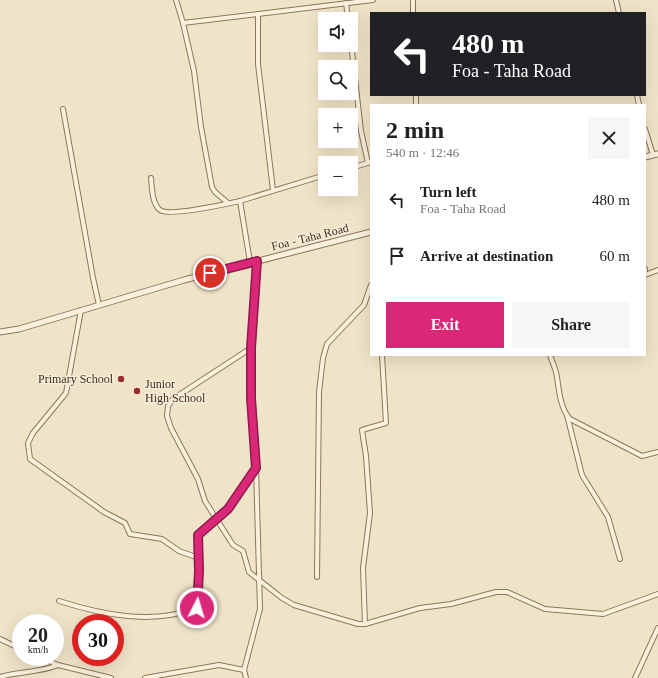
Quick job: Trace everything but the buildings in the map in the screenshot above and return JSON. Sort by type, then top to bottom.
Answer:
[{"type":"street","points":[[176,0],[194,71],[201,127],[212,187],[215,192],[228,203]]},
{"type":"street","points":[[183,23],[373,0]]},
{"type":"street","points":[[413,0],[413,12]]},
{"type":"street","points":[[616,0],[619,12]]},
{"type":"street","points":[[346,3],[347,12]]},
{"type":"street","points":[[258,14],[258,64],[273,190]]},
{"type":"street","points":[[352,52],[361,131],[369,162],[358,166]]},
{"type":"street","points":[[63,109],[93,278],[100,305]]},
{"type":"street","points":[[646,131],[656,154],[646,157]]},
{"type":"street","points":[[151,178],[155,204],[164,212],[189,210],[240,201],[318,177]]},
{"type":"street","points":[[240,201],[250,262]]},
{"type":"street","name":"Foa - Taha Road","points":[[0,332],[19,329],[250,262],[370,232]]},
{"type":"street","points":[[246,678],[244,670],[260,609],[256,468],[251,398],[251,348],[257,261]]},
{"type":"street","points":[[646,275],[658,270]]},
{"type":"street","points":[[317,577],[319,392],[323,358],[327,344],[364,305],[370,288]]},
{"type":"street","points":[[81,310],[66,393],[33,433],[28,443],[30,459],[104,512],[125,523],[130,534],[162,539],[179,551],[199,558]]},
{"type":"street","points":[[251,348],[174,399],[168,406],[167,416],[171,428],[198,479],[205,501],[233,545],[243,551],[249,572],[282,598],[294,605],[358,624],[365,624],[420,608],[451,604],[496,592],[507,592],[545,609],[594,614],[603,614],[658,594]]},
{"type":"street","points":[[365,624],[362,568],[370,514],[366,456],[362,430],[386,423],[382,356]]},
{"type":"street","points":[[550,356],[557,376],[557,388],[567,415],[582,475],[608,517],[620,559]]},
{"type":"street","points":[[567,415],[570,419],[642,456],[658,452]]},
{"type":"street","points":[[60,601],[105,613],[134,617],[180,614],[197,608],[199,558],[198,535],[228,509],[256,468]]},
{"type":"street","points":[[635,678],[658,628]]},
{"type":"street","points":[[0,639],[12,645]]},
{"type":"street","points":[[145,678],[220,665],[244,670]]},
{"type":"street","points":[[0,677],[11,674],[45,670],[55,666]]},
{"type":"street","points":[[62,666],[111,678]]},
{"type":"place","name":"Primary School","points":[[121,379]]},
{"type":"place","name":"Junior High School","points":[[137,391]]},
{"type":"route","points":[[197,608],[199,585],[198,535],[228,509],[256,468],[251,398],[251,348],[257,261],[210,273]]}]
